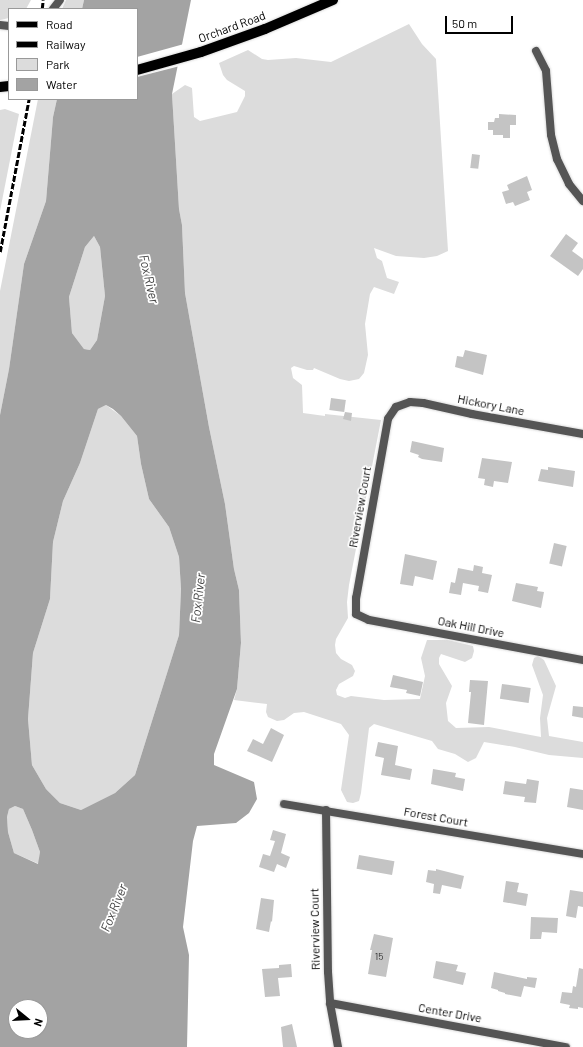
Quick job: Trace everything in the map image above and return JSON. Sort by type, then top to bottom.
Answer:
[{"type":"main road","name":"Orchard Road","points":[[138,70],[201,52],[265,29],[333,0]]},
{"type":"street","points":[[54,8],[60,0]]},
{"type":"street","points":[[536,51],[546,71],[551,135],[557,159],[569,184],[583,201]]},
{"type":"street","name":"Hickory Lane","points":[[396,407],[410,402],[583,434]]},
{"type":"street","name":"Riverview Court","points":[[356,614],[356,598],[388,418],[396,407]]},
{"type":"street","name":"Oak Hill Drive","points":[[356,614],[369,620],[583,660]]},
{"type":"street","name":"Forest Court","points":[[284,804],[583,854]]},
{"type":"street","name":"Riverview Court","points":[[326,810],[326,930],[330,1003],[338,1047]]},
{"type":"street","name":"Center Drive","points":[[330,1003],[566,1047]]},
{"type":"green space","points":[[0,0],[31,0],[27,8],[8,8],[8,18],[0,20]]},
{"type":"green space","points":[[66,0],[84,0],[82,8],[62,8]]},
{"type":"green space","points":[[409,24],[422,44],[436,59],[448,251],[437,256],[424,258],[396,256],[374,248],[377,258],[382,261],[387,278],[399,282],[394,294],[374,287],[370,294],[365,324],[368,355],[364,373],[359,379],[349,381],[340,379],[314,368],[313,370],[307,370],[294,366],[291,368],[293,378],[302,385],[303,413],[381,420],[349,585],[347,602],[348,618],[336,639],[335,645],[336,653],[341,659],[352,665],[355,671],[353,676],[339,684],[336,690],[337,695],[345,698],[351,696],[384,700],[420,699],[425,676],[421,658],[427,640],[448,640],[473,646],[474,651],[472,658],[465,662],[441,654],[439,658],[439,664],[452,686],[446,703],[448,721],[456,728],[489,727],[541,737],[540,718],[543,695],[532,665],[534,658],[538,656],[544,660],[556,686],[547,718],[549,736],[583,742],[583,758],[549,755],[484,742],[476,758],[468,762],[455,754],[438,749],[432,741],[374,724],[369,728],[359,801],[353,803],[347,802],[341,790],[349,735],[341,724],[304,712],[294,713],[284,720],[277,721],[268,717],[266,712],[267,704],[234,700],[237,689],[241,643],[239,590],[234,569],[225,504],[209,427],[185,293],[182,225],[179,209],[172,94],[185,85],[192,88],[194,117],[200,121],[237,112],[245,96],[245,91],[227,80],[223,75],[219,63],[248,50],[262,59],[268,60],[296,58],[331,62]]},
{"type":"green space","points":[[38,100],[57,100],[53,117],[46,201],[24,264],[9,369],[0,415],[0,291]]},
{"type":"green space","points":[[5,109],[19,114],[0,211],[0,110]]},
{"type":"green space","points":[[94,236],[100,247],[105,296],[97,340],[90,350],[84,349],[72,333],[69,297],[85,247]]},
{"type":"green space","points":[[106,405],[121,416],[137,436],[141,464],[149,499],[169,527],[179,557],[181,589],[179,635],[135,775],[115,793],[81,810],[60,803],[46,789],[32,765],[28,719],[33,653],[50,599],[53,542],[63,501],[80,463],[98,409]]},
{"type":"green space","points":[[15,806],[23,809],[32,830],[40,852],[39,864],[14,853],[8,832],[7,817],[9,809]]},
{"type":"water","name":"Fox River","points":[[84,0],[191,0],[172,94],[179,209],[182,225],[185,293],[209,427],[225,504],[234,569],[239,590],[241,643],[237,689],[214,754],[214,765],[254,782],[257,799],[249,813],[236,823],[197,826],[193,841],[183,927],[189,955],[187,1047],[0,1047],[0,415],[9,369],[24,264],[46,201],[53,117],[57,100],[138,100],[138,8],[82,8]],"holes":[[[94,236],[100,247],[105,296],[97,340],[90,350],[84,349],[72,333],[69,297],[85,247]],[[106,405],[121,416],[137,436],[141,464],[149,499],[169,527],[179,557],[181,589],[179,635],[135,775],[115,793],[81,810],[60,803],[46,789],[32,765],[28,719],[33,653],[50,599],[53,542],[63,501],[80,463],[98,409]],[[15,806],[23,809],[40,852],[38,864],[14,853],[8,832],[7,817],[9,809]]]},
{"type":"pier","points":[[184,44],[180,66],[138,77],[138,57]]},
{"type":"building","points":[[499,114],[516,115],[516,125],[510,125],[510,138],[503,138],[503,135],[493,135],[493,130],[488,130],[488,122],[494,122],[495,118],[499,118]]},
{"type":"building","points":[[472,154],[480,155],[478,169],[470,168]]},
{"type":"building","points":[[527,176],[532,190],[527,192],[530,200],[515,206],[513,202],[506,204],[502,192],[509,190],[507,185]]},
{"type":"building","points":[[566,234],[578,243],[572,251],[583,259],[583,269],[578,276],[550,256]]},
{"type":"building","points":[[465,350],[487,355],[483,375],[455,367],[457,356],[463,357]]},
{"type":"building","points":[[331,398],[346,400],[344,412],[329,410]]},
{"type":"building","points":[[345,412],[352,413],[351,421],[343,419]]},
{"type":"building","points":[[412,441],[444,448],[442,462],[422,459],[418,457],[419,455],[410,452]]},
{"type":"building","points":[[482,458],[512,462],[508,483],[494,481],[493,487],[484,485],[485,479],[478,478]]},
{"type":"building","points":[[548,467],[575,471],[573,487],[538,481],[541,469],[548,470]]},
{"type":"building","points":[[554,543],[567,546],[562,566],[549,563]]},
{"type":"building","points":[[405,554],[437,561],[433,580],[415,576],[413,586],[400,584]]},
{"type":"building","points":[[474,565],[483,567],[482,573],[492,575],[488,593],[478,591],[479,586],[463,583],[461,595],[449,593],[451,582],[455,583],[458,568],[473,571]]},
{"type":"building","points":[[516,583],[538,587],[537,591],[544,592],[541,608],[512,601]]},
{"type":"building","points":[[393,675],[423,682],[420,696],[406,693],[407,690],[390,687]]},
{"type":"building","points":[[470,680],[488,681],[484,725],[468,723],[471,692],[469,692]]},
{"type":"building","points":[[502,684],[531,688],[529,703],[500,699]]},
{"type":"building","points":[[573,706],[583,707],[583,718],[572,716]]},
{"type":"building","points":[[271,728],[284,735],[272,762],[247,751],[253,739],[263,744]]},
{"type":"building","points":[[378,742],[398,746],[395,765],[412,769],[410,780],[381,775],[384,758],[375,756]]},
{"type":"building","points":[[433,769],[456,773],[455,777],[465,779],[463,791],[431,784]]},
{"type":"building","points":[[527,779],[539,781],[536,803],[524,802],[525,797],[503,794],[505,781],[526,784]]},
{"type":"building","points":[[570,788],[583,790],[583,810],[567,807]]},
{"type":"building","points":[[273,830],[286,834],[281,853],[290,857],[286,868],[277,864],[274,872],[259,867],[263,854],[270,856],[275,841],[270,840]]},
{"type":"building","points":[[359,855],[394,861],[392,875],[357,869]]},
{"type":"building","points":[[436,869],[464,876],[461,889],[442,885],[440,894],[433,893],[434,884],[426,882],[428,870],[436,871]]},
{"type":"building","points":[[506,881],[519,883],[517,892],[528,894],[526,906],[503,902]]},
{"type":"building","points":[[570,890],[583,892],[583,907],[578,906],[576,918],[566,916]]},
{"type":"building","points":[[261,898],[274,900],[272,922],[271,921],[269,932],[256,929]]},
{"type":"building","points":[[531,917],[558,918],[557,933],[542,932],[541,939],[530,939]]},
{"type":"building","points":[[374,934],[393,938],[386,977],[368,974],[372,950],[370,950]]},
{"type":"building","points":[[436,961],[458,965],[456,971],[466,973],[463,985],[433,978]]},
{"type":"building","points":[[291,964],[292,977],[278,978],[280,996],[265,997],[262,969],[279,968],[279,965]]},
{"type":"building","points":[[579,968],[583,969],[583,1008],[569,1008],[570,1005],[560,1003],[562,992],[572,993],[573,986],[576,987]]},
{"type":"building","points":[[494,972],[527,979],[527,977],[537,978],[535,988],[524,986],[521,997],[505,994],[491,988]]},
{"type":"building","points":[[292,1024],[297,1047],[283,1047],[281,1027]]},
{"type":"railway","points":[[42,8],[43,0]]},
{"type":"railway","points":[[0,252],[29,100]]}]
